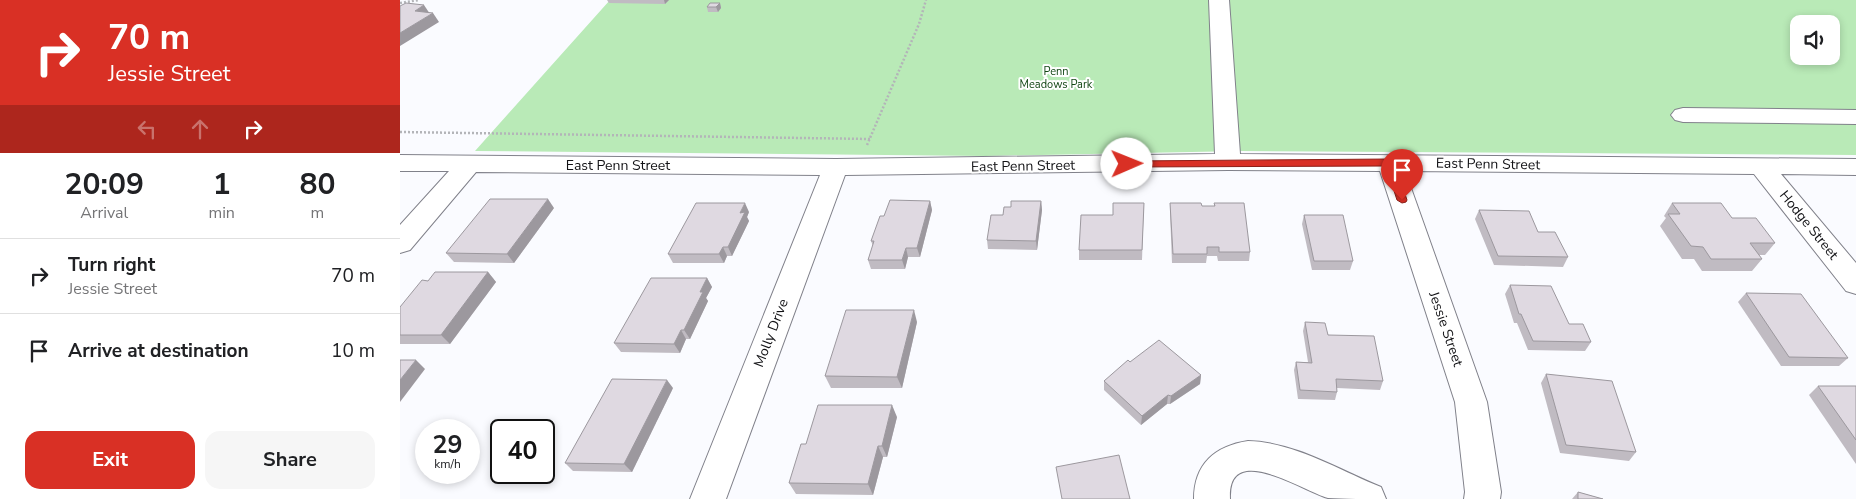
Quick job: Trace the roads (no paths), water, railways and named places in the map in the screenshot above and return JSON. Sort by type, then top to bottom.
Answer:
[{"type":"street","points":[[1219,0],[1228,162]]},
{"type":"street","points":[[1683,115],[1848,117],[1856,133]]},
{"type":"street","name":"East Penn Street","points":[[400,163],[848,167],[1228,162],[1762,168],[1856,167]]},
{"type":"street","name":"Jessie Street","points":[[1390,163],[1470,402],[1478,446],[1482,499]]},
{"type":"street","points":[[400,243],[470,164]]},
{"type":"street","name":"Molly Drive","points":[[708,499],[848,167]]},
{"type":"street","name":"Hodge Street","points":[[1762,168],[1856,283]]},
{"type":"street","points":[[1212,499],[1210,486],[1219,466],[1240,457],[1270,458],[1368,499]]},
{"type":"park label","name":"Penn Meadows Park","points":[[1056,77]]}]
